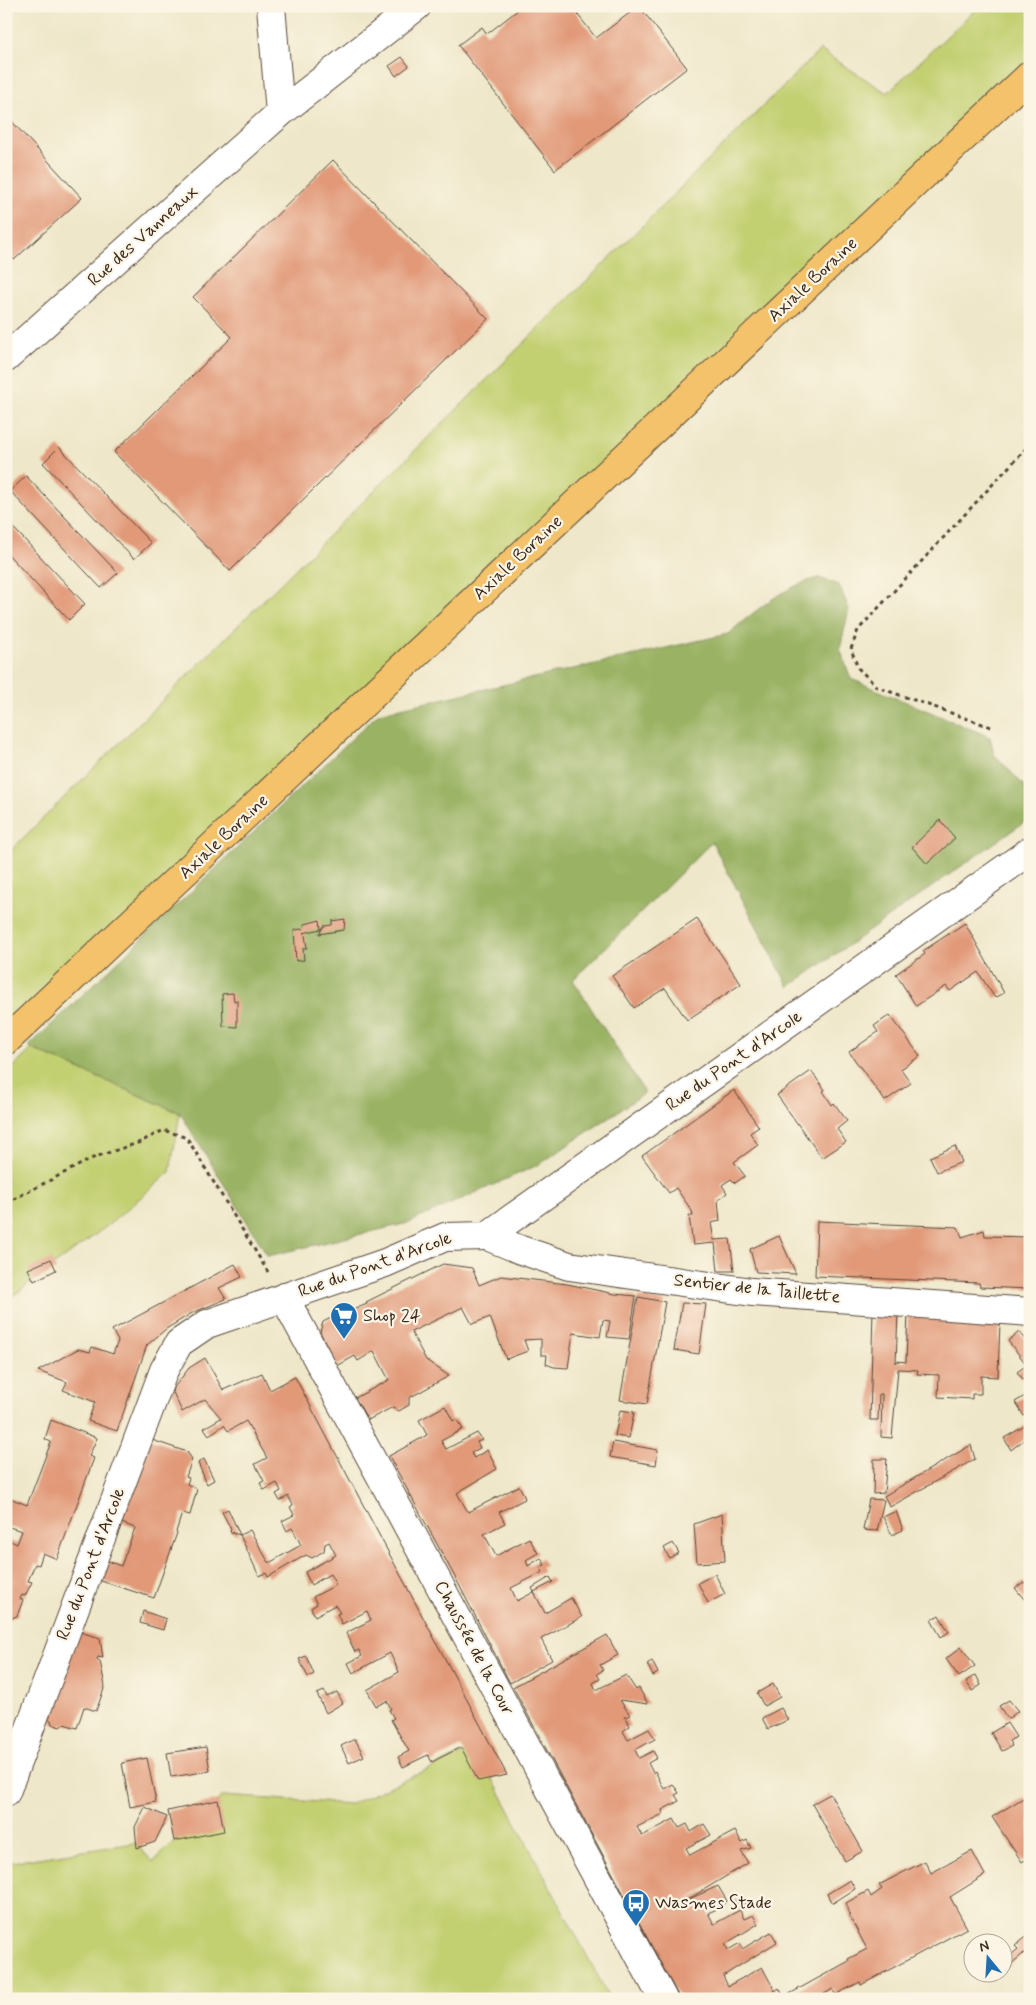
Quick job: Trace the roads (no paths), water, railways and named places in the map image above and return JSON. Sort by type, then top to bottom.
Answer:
[{"type":"main road","name":"Axiale Boraine","points":[[6,1041],[1030,75]]},
{"type":"street","points":[[271,6],[280,114]]},
{"type":"street","name":"Rue des Vanneaux","points":[[6,358],[280,114],[417,6]]},
{"type":"street","name":"Rue du Pont d'Arcole","points":[[6,1792],[164,1370],[179,1343],[207,1324],[385,1263],[445,1237],[487,1236],[1030,851]]},
{"type":"street","name":"Sentier de la Taillette","points":[[487,1236],[569,1266],[733,1289],[1028,1313]]},
{"type":"street","name":"Chaussée de la Cour","points":[[284,1297],[663,1999]]},
{"type":"place","name":"Shop 24","points":[[344,1340]]},
{"type":"place","name":"Wasmes Stade","points":[[636,1927]]}]
